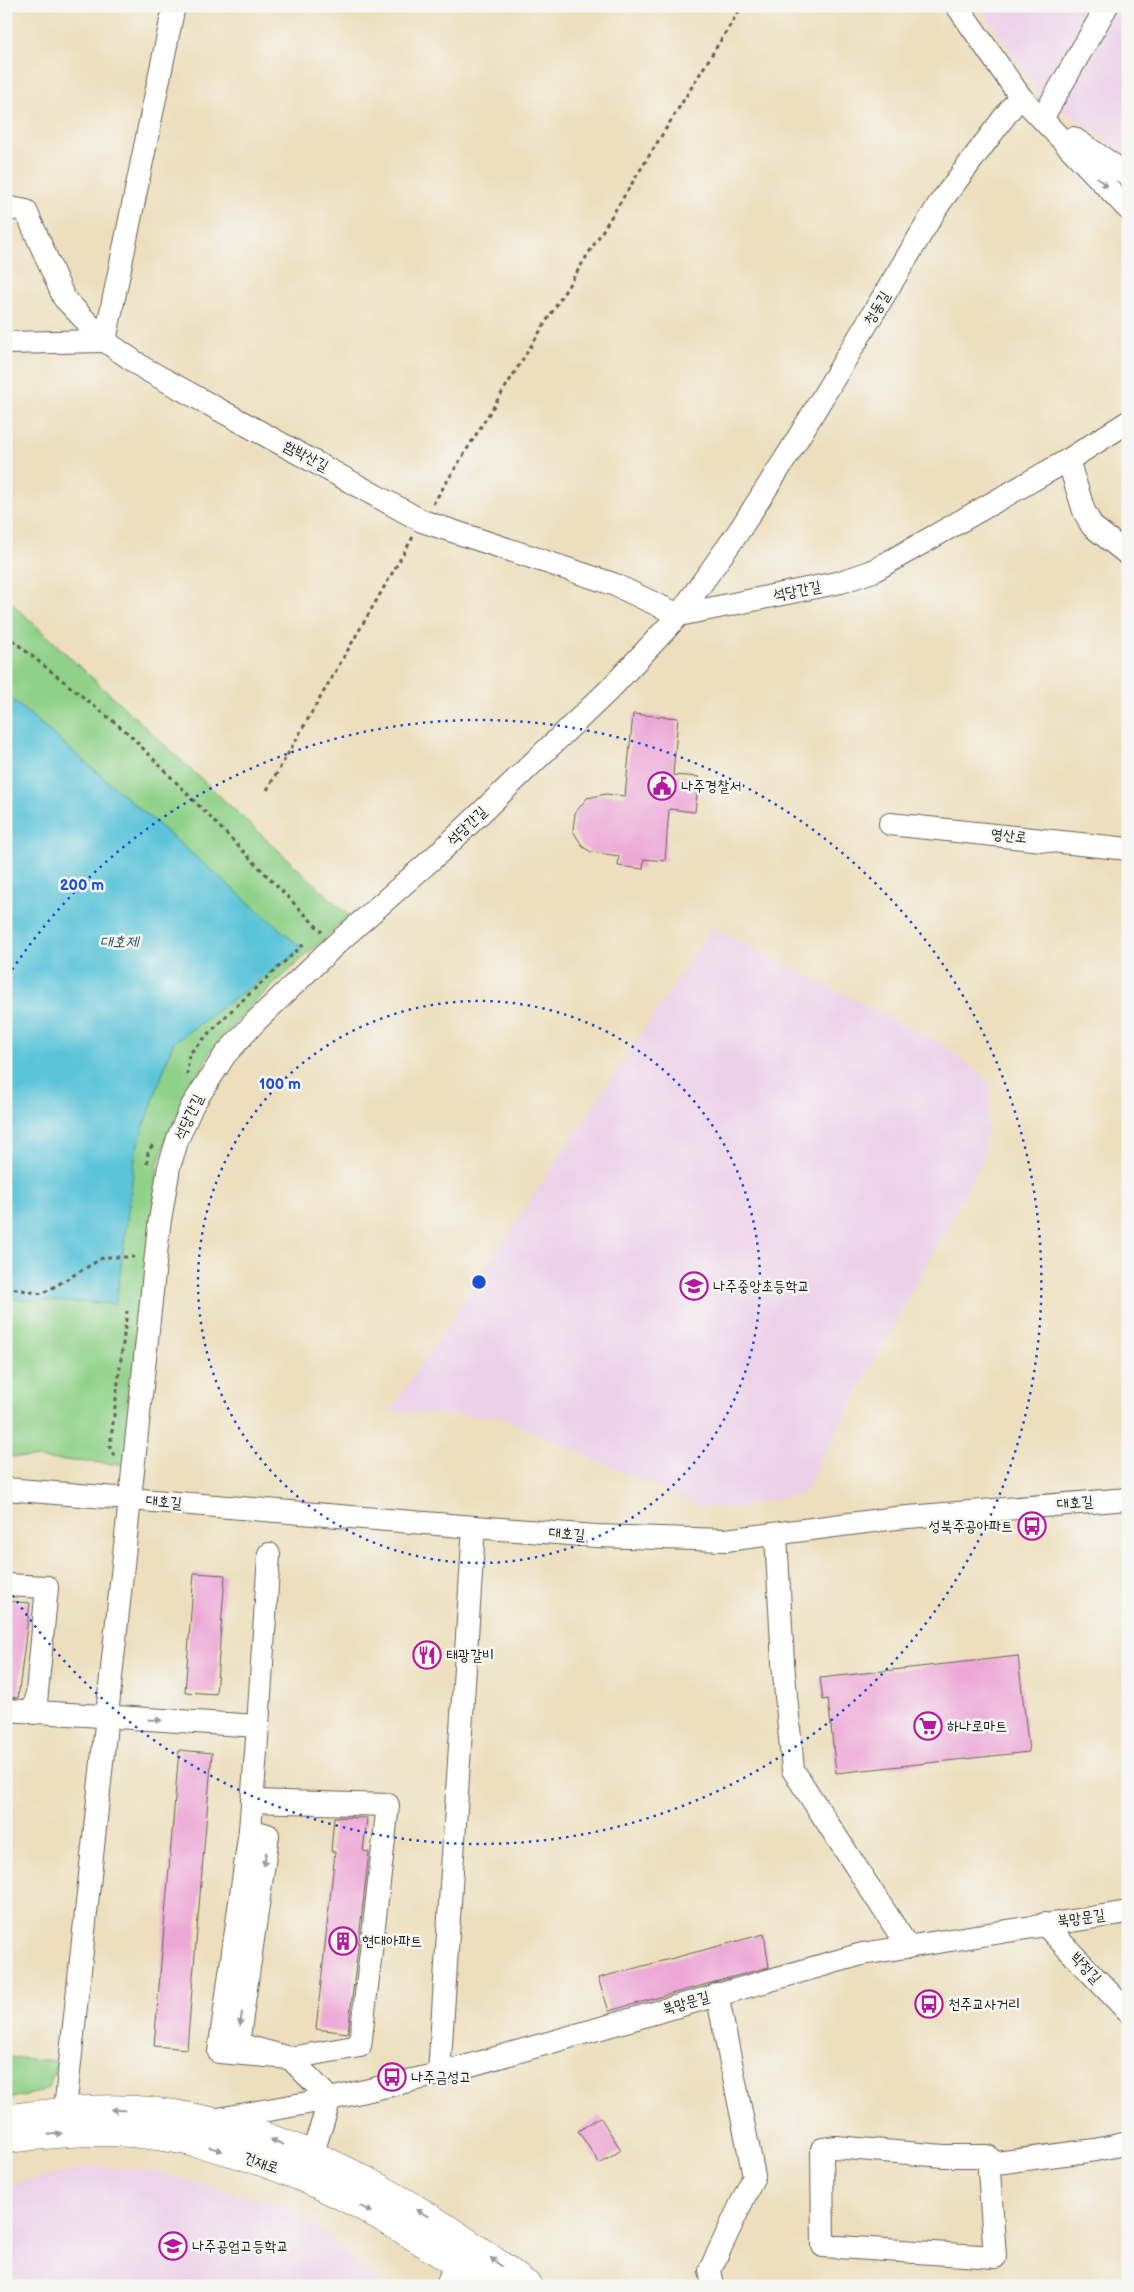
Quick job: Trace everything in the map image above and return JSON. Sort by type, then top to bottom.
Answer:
[{"type":"main road","name":"건재로","points":[[6,2119],[65,2110],[149,2111],[212,2120],[263,2136],[308,2168],[455,2262],[487,2286]]},
{"type":"main road","name":"건재로","points":[[6,2139],[63,2133],[131,2134],[211,2147],[308,2168]]},
{"type":"main road","name":"건재로","points":[[455,2262],[528,2286]]},
{"type":"street","points":[[6,343],[106,342],[174,6]]},
{"type":"street","points":[[957,6],[1020,96],[1128,209]]},
{"type":"street","points":[[1043,117],[1107,6]]},
{"type":"street","points":[[1020,96],[1043,117],[1128,175]]},
{"type":"street","name":"청동길","points":[[679,615],[739,531],[789,452],[939,204],[1020,96]]},
{"type":"street","name":"함박산길","points":[[6,207],[26,211],[64,298],[106,342],[145,369],[422,521],[613,584],[679,615]]},
{"type":"street","name":"석당간길","points":[[65,2110],[159,1226],[169,1167],[178,1138],[192,1106],[225,1055],[256,1021],[336,944],[440,852],[610,689],[679,615],[841,582],[873,571],[1068,460],[1128,422]]},
{"type":"street","points":[[1068,460],[1084,511],[1092,526],[1127,553]]},
{"type":"street","name":"영산로","points":[[890,824],[1128,848]]},
{"type":"street","name":"대호길","points":[[6,1489],[596,1536],[726,1540],[896,1518],[1128,1499]]},
{"type":"street","points":[[440,2074],[474,1527]]},
{"type":"street","points":[[776,1535],[783,1663],[793,1770],[908,1947]]},
{"type":"street","points":[[252,1801],[388,1805],[360,2046],[290,2058],[238,2044],[268,1835],[250,1830],[269,1554]]},
{"type":"street","points":[[6,1585],[46,1588],[35,1712]]},
{"type":"street","points":[[6,1710],[107,1718],[258,1726]]},
{"type":"street","name":"북망문길","points":[[330,2099],[440,2074],[862,1954],[1128,1912]]},
{"type":"street","name":"박정길","points":[[1044,1924],[1128,2012]]},
{"type":"street","points":[[712,2286],[710,2270],[754,2176],[717,1994]]},
{"type":"street","points":[[290,2058],[330,2099],[308,2168]]},
{"type":"street","name":"건재로","points":[[212,2120],[330,2099]]},
{"type":"street","points":[[989,2164],[1094,2150],[1128,2143]]},
{"type":"street","points":[[835,2148],[944,2156],[988,2156],[989,2164],[995,2257],[823,2246],[822,2149],[835,2148]]},
{"type":"path","points":[[267,790],[422,521],[742,6]]},
{"type":"path","points":[[6,635],[129,734],[336,944]]},
{"type":"path","points":[[6,1287],[42,1294],[104,1257],[134,1257]]},
{"type":"shaded area","points":[[979,6],[1128,6],[1128,155],[1040,95]]},
{"type":"shaded area","name":"나주중앙초등학교","points":[[712,927],[944,1045],[992,1084],[983,1160],[803,1493],[739,1508],[702,1507],[500,1417],[390,1411]]},
{"type":"shaded area","name":"나주공업고등학교","points":[[93,2166],[154,2171],[292,2208],[385,2286],[6,2286],[6,2185]]},
{"type":"green space","name":"대호제","points":[[6,598],[349,916],[251,1005],[210,1052],[169,1130],[158,1164],[129,1465],[6,1456]]},
{"type":"green space","points":[[6,2057],[58,2061],[48,2088],[41,2092],[6,2099]]},
{"type":"water","name":"대호제","points":[[6,694],[303,949],[173,1043],[136,1150],[116,1304],[6,1299]]},
{"type":"building","name":"나주경찰서","points":[[633,714],[678,718],[673,775],[699,777],[695,812],[669,809],[665,861],[644,859],[643,869],[618,866],[619,856],[591,852],[583,847],[573,831],[575,813],[587,798],[606,794],[625,796]]},
{"type":"building","points":[[194,1573],[225,1575],[216,1694],[185,1692]]},
{"type":"building","points":[[6,1601],[30,1603],[18,1698],[6,1697]]},
{"type":"building","name":"하나로마트","points":[[1018,1656],[1029,1752],[836,1773],[828,1699],[823,1700],[820,1678]]},
{"type":"building","points":[[179,1750],[212,1753],[187,2049],[154,2046]]},
{"type":"building","name":"현대아파트","points":[[334,1817],[367,1818],[363,1851],[369,1852],[348,2033],[316,2029],[335,1852],[331,1851]]},
{"type":"building","points":[[764,1934],[769,1967],[609,2011],[598,1978]]},
{"type":"building","points":[[600,2117],[621,2150],[600,2164],[578,2131]]},
{"type":"place","name":"나주경찰서","points":[[662,786]]},
{"type":"place","name":"나주중앙초등학교","points":[[694,1286]]},
{"type":"place","name":"성북주공아파트","points":[[1032,1526]]},
{"type":"place","name":"태광갈비","points":[[427,1655]]},
{"type":"place","name":"하나로마트","points":[[928,1726]]},
{"type":"place","name":"현대아파트","points":[[343,1941]]},
{"type":"place","name":"천주교사거리","points":[[929,2004]]},
{"type":"place","name":"나주금성고","points":[[392,2077]]},
{"type":"place","name":"나주공업고등학교","points":[[173,2246]]}]
